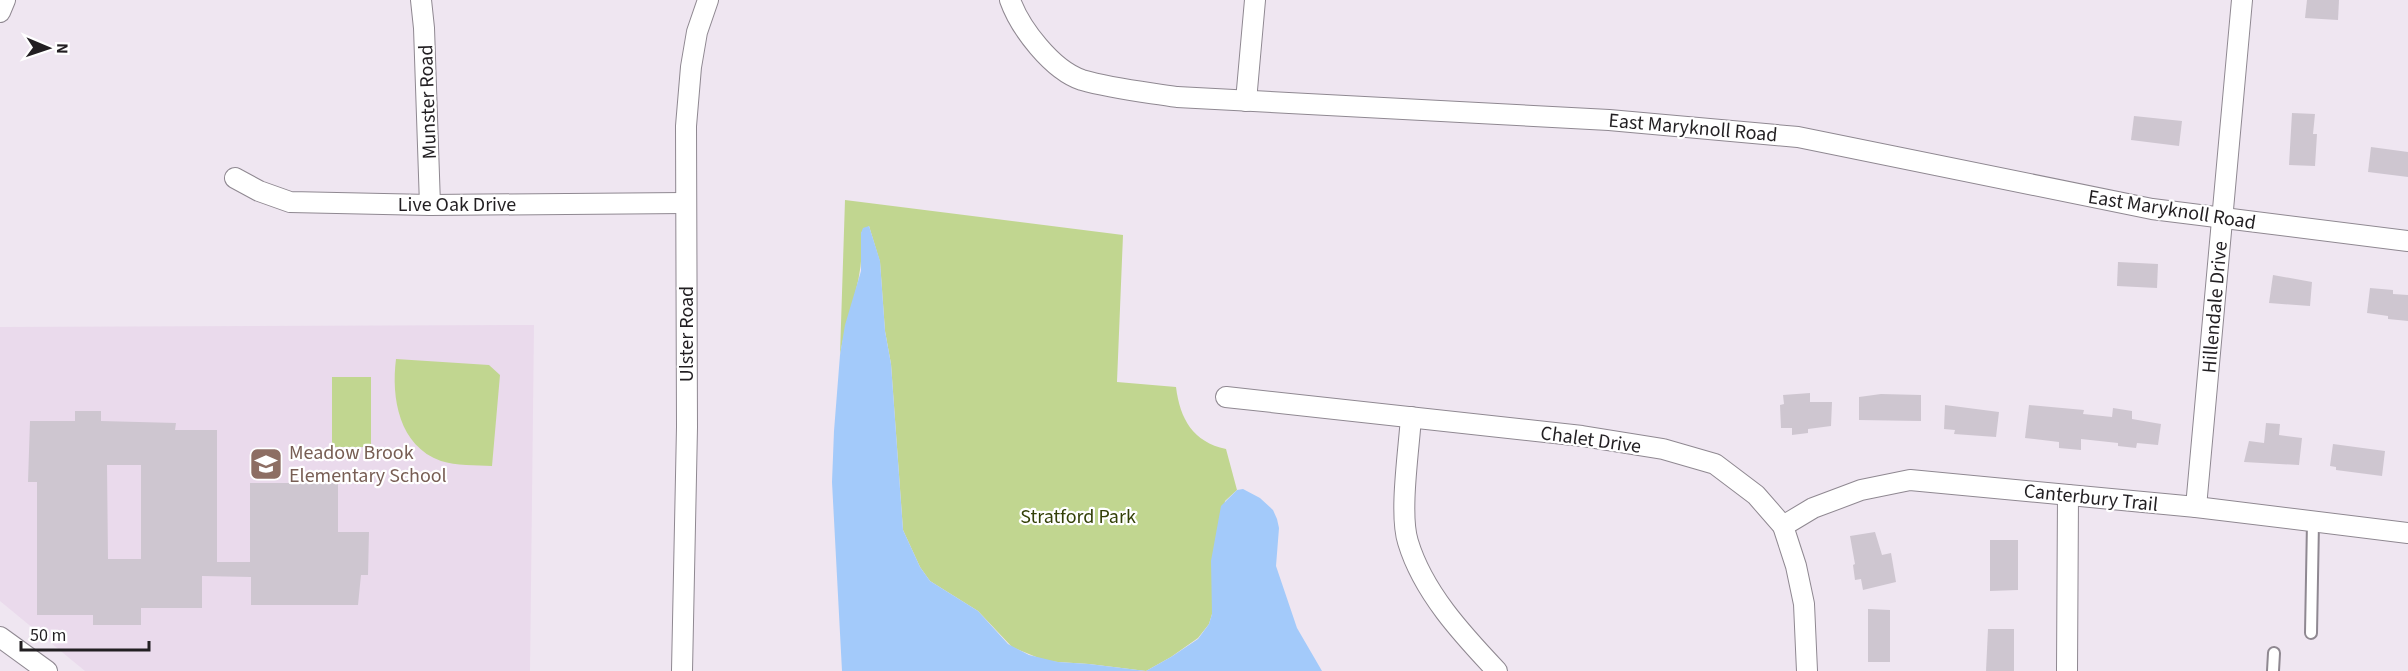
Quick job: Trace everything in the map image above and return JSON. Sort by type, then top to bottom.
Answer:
[{"type":"street","points":[[0,12],[5,0]]},
{"type":"street","name":"Munster Road","points":[[421,0],[430,205]]},
{"type":"street","name":"Ulster Road","points":[[682,671],[687,427],[686,126],[691,67],[697,32],[708,0]]},
{"type":"street","name":"East Maryknoll Road","points":[[1010,0],[1028,36],[1058,65],[1080,79],[1177,97],[1610,120],[1774,134],[1866,149],[1991,178],[2152,209],[2408,241]]},
{"type":"street","points":[[1246,101],[1255,0]]},
{"type":"street","name":"Hillendale Drive","points":[[2196,507],[2242,0]]},
{"type":"street","name":"Live Oak Drive","points":[[235,178],[259,191],[290,202],[430,205],[685,203]]},
{"type":"street","name":"Chalet Drive","points":[[1226,397],[1582,436],[1663,449],[1714,464],[1756,495],[1783,526],[1796,567],[1804,604],[1807,671]]},
{"type":"street","points":[[1411,417],[1405,505],[1407,541],[1425,580],[1443,608],[1497,671]]},
{"type":"street","name":"Canterbury Trail","points":[[1783,526],[1813,508],[1861,490],[1910,480],[2196,507],[2408,533]]},
{"type":"street","points":[[2067,671],[2068,495]]},
{"type":"street","points":[[0,637],[47,671]]},
{"type":"lane","points":[[2311,633],[2313,522]]},
{"type":"lane","points":[[2273,671],[2274,653]]},
{"type":"shaded area","name":"Meadow Brook Elementary School","points":[[534,325],[530,671],[85,671],[0,601],[0,327]]},
{"type":"green space","name":"Stratford Park","points":[[845,200],[1123,235],[1117,382],[1176,387],[1181,409],[1190,427],[1205,441],[1226,449],[1237,490],[1225,501],[1212,614],[1209,624],[1198,638],[1146,671],[1046,661],[1012,647],[978,611],[930,581],[920,567],[903,530],[891,364],[885,331],[880,262],[869,226],[861,233],[861,264],[840,355]]},
{"type":"green space","points":[[396,359],[489,365],[500,375],[492,466],[447,463],[427,454],[416,444],[407,432],[397,404]]},
{"type":"green space","points":[[332,377],[371,377],[371,447],[332,447]]},
{"type":"water","points":[[869,226],[880,261],[885,331],[891,364],[903,530],[920,567],[930,581],[978,611],[1008,644],[1029,655],[1058,662],[1146,671],[842,671],[832,482],[834,431],[840,355],[845,325],[861,271],[861,233],[863,228]]},
{"type":"water","points":[[1243,489],[1260,498],[1273,510],[1277,519],[1279,528],[1276,566],[1297,628],[1322,671],[1146,671],[1198,639],[1209,624],[1212,614],[1211,561],[1221,506],[1237,490]]},
{"type":"building","points":[[2307,0],[2339,0],[2338,20],[2305,18]]},
{"type":"building","points":[[2292,113],[2315,114],[2313,134],[2317,134],[2315,166],[2289,165]]},
{"type":"building","points":[[2134,116],[2182,121],[2179,146],[2131,140]]},
{"type":"building","points":[[2371,147],[2408,152],[2408,177],[2368,172]]},
{"type":"building","points":[[2118,262],[2158,264],[2157,288],[2117,286]]},
{"type":"building","points":[[2273,275],[2312,282],[2310,306],[2269,303]]},
{"type":"building","points":[[2370,288],[2393,290],[2393,294],[2408,295],[2408,321],[2388,319],[2388,316],[2367,313]]},
{"type":"building","points":[[1810,393],[1810,402],[1832,402],[1831,426],[1808,429],[1808,433],[1792,435],[1792,428],[1781,428],[1780,405],[1784,404],[1783,395]]},
{"type":"building","points":[[1881,394],[1921,395],[1921,421],[1859,420],[1859,397]]},
{"type":"building","points":[[1945,405],[1999,412],[1996,437],[1954,434],[1955,430],[1944,429]]},
{"type":"building","points":[[2029,405],[2084,410],[2083,414],[2112,417],[2113,408],[2132,411],[2132,419],[2161,424],[2158,445],[2137,443],[2136,448],[2118,446],[2118,443],[2081,439],[2081,450],[2059,448],[2059,442],[2025,438]]},
{"type":"building","points":[[75,411],[101,411],[101,421],[176,423],[175,430],[217,430],[217,562],[250,562],[250,483],[338,483],[338,532],[369,532],[368,575],[361,575],[358,605],[251,605],[251,577],[202,576],[202,608],[141,608],[141,625],[93,625],[93,615],[37,615],[37,482],[28,482],[30,421],[75,421]],"holes":[[[107,465],[141,465],[141,559],[108,559]]]},
{"type":"building","points":[[2266,423],[2280,424],[2279,435],[2302,438],[2299,465],[2244,462],[2249,441],[2264,443]]},
{"type":"building","points":[[2333,444],[2385,451],[2382,476],[2336,470],[2336,467],[2330,466]]},
{"type":"building","points":[[1875,532],[1882,555],[1891,553],[1896,582],[1863,590],[1861,579],[1855,580],[1853,565],[1855,564],[1850,536]]},
{"type":"building","points":[[1990,540],[2018,540],[2018,590],[1990,591]]},
{"type":"building","points":[[1868,609],[1890,610],[1890,662],[1868,662]]},
{"type":"building","points":[[1988,629],[2014,629],[2014,671],[1986,671]]},
{"type":"place","name":"Meadow Brook Elementary School","points":[[266,464]]}]
